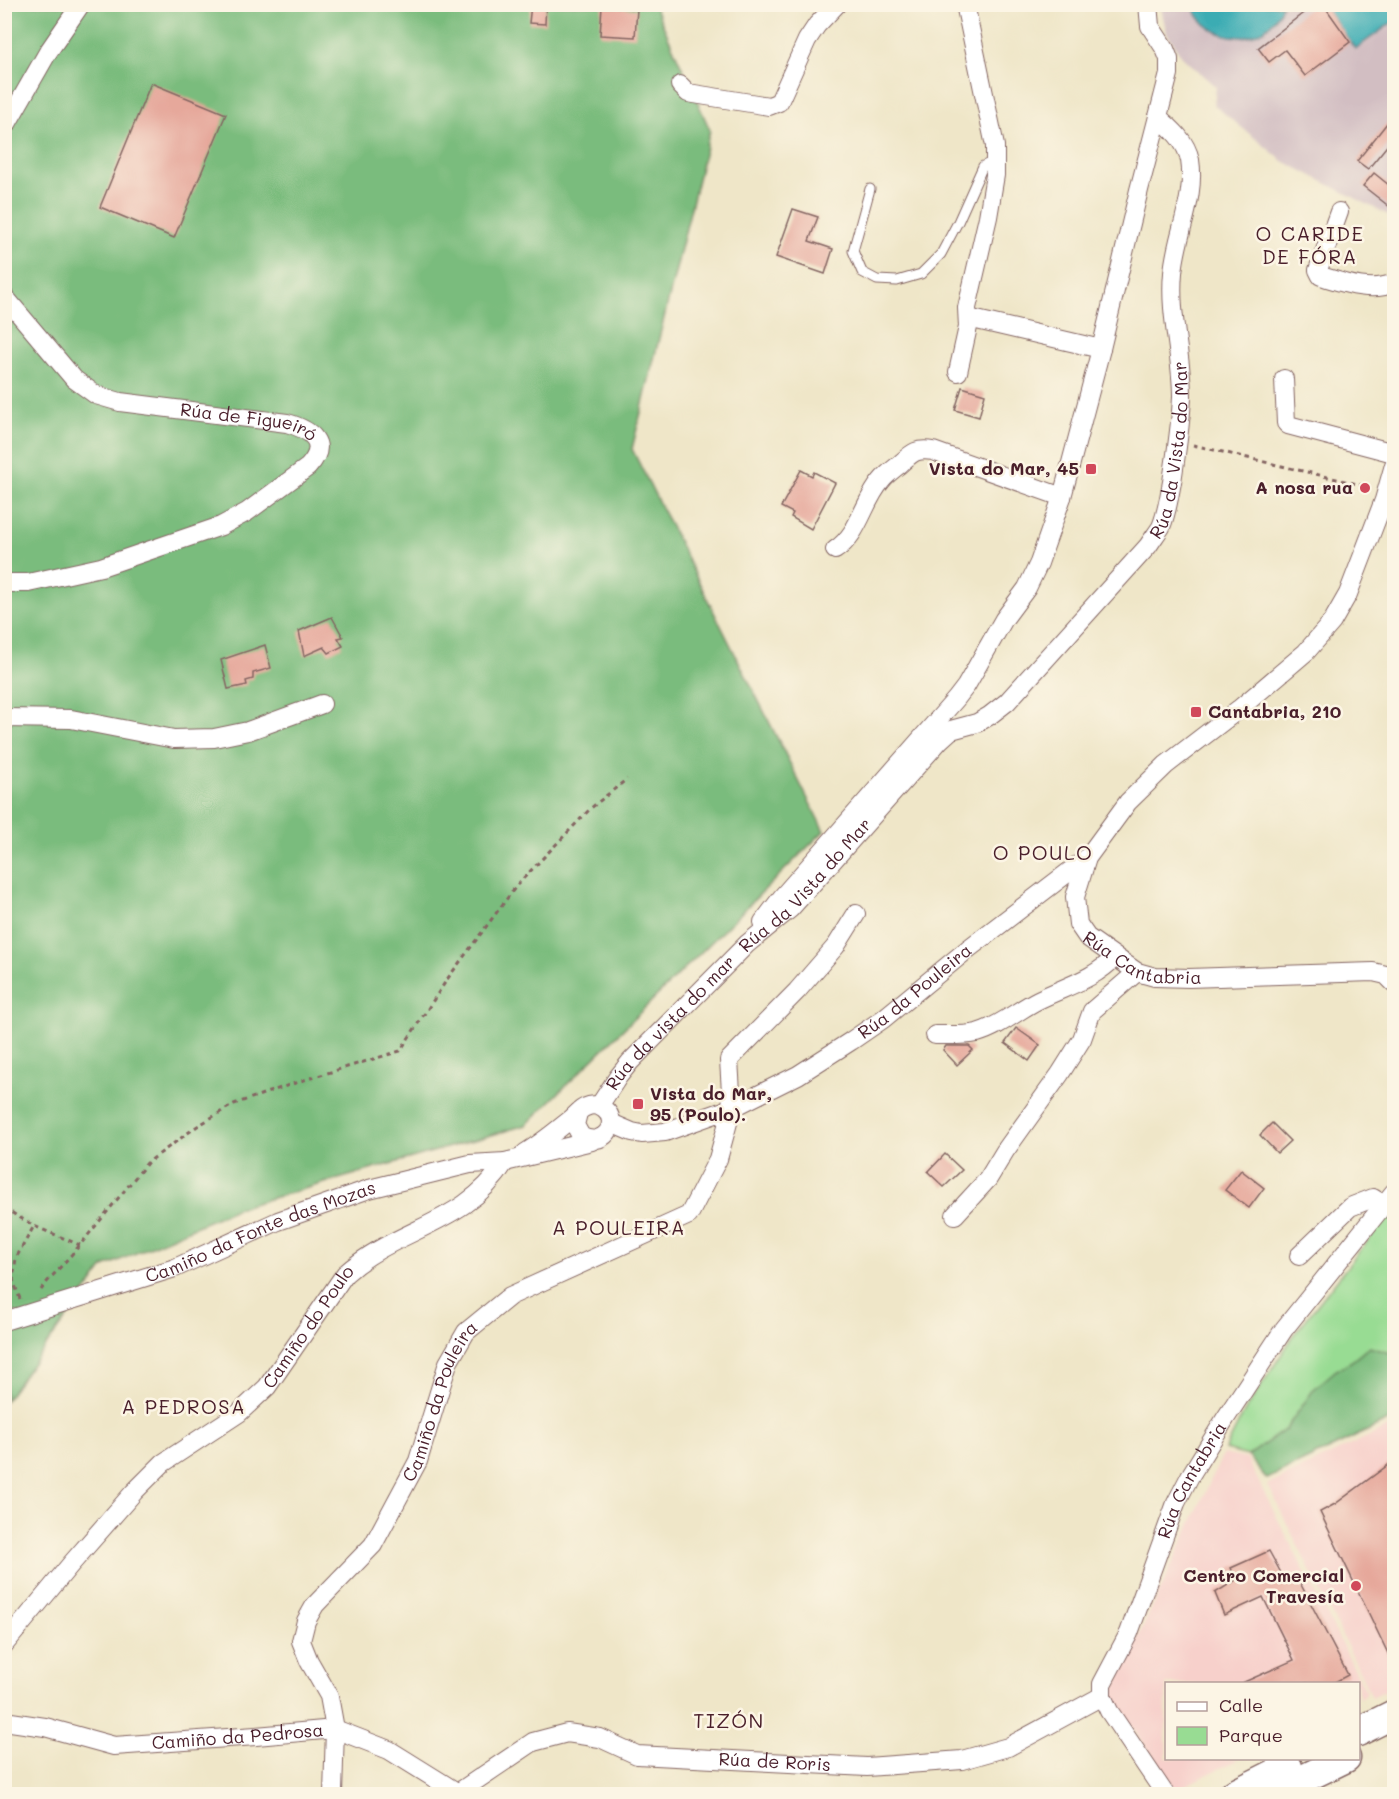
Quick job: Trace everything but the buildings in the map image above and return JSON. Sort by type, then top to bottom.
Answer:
[{"type":"main road","points":[[1360,1732],[1395,1714]]},
{"type":"main road","points":[[1360,1752],[1395,1734]]},
{"type":"main road","points":[[1234,1794],[1302,1760]]},
{"type":"main road","points":[[1272,1794],[1342,1760]]},
{"type":"street","points":[[4,129],[48,52],[81,4]]},
{"type":"street","points":[[680,85],[687,93],[770,106],[779,102],[807,40],[817,25],[837,4]]},
{"type":"street","points":[[958,372],[966,344],[967,308],[988,217],[995,175],[995,146],[965,4]]},
{"type":"street","name":"Rúa da Vista do Mar","points":[[747,944],[782,897],[966,686],[1004,619],[1027,588],[1039,563],[1062,497],[1169,74],[1166,49],[1150,26],[1148,4]]},
{"type":"street","name":"Rúa da Vista do Mar","points":[[747,944],[790,909],[940,740],[951,730],[977,723],[1007,702],[1148,546],[1161,526],[1168,505],[1178,442],[1182,396],[1172,295],[1191,170],[1185,146],[1177,134],[1158,117]]},
{"type":"street","points":[[1339,212],[1318,270],[1321,276],[1364,287],[1395,284]]},
{"type":"street","name":"Rúa de Figueiró","points":[[4,296],[74,379],[96,395],[120,402],[287,423],[311,434],[318,442],[318,452],[308,467],[247,512],[222,526],[101,567],[28,583],[4,583]]},
{"type":"street","points":[[968,318],[1101,349]]},
{"type":"street","points":[[1284,379],[1287,425],[1395,453]]},
{"type":"street","points":[[835,550],[851,535],[882,480],[907,457],[922,449],[1062,497]]},
{"type":"street","name":"Rúa Cantabria","points":[[1395,465],[1348,594],[1332,622],[1306,652],[1239,709],[1158,772],[1115,818],[1087,858],[1075,897],[1078,924],[1087,937],[1137,972],[1155,977],[1373,972],[1386,975],[1395,982]]},
{"type":"street","points":[[4,718],[71,719],[174,739],[214,738],[248,731],[322,704]]},
{"type":"street","points":[[942,715],[977,723]]},
{"type":"street","name":"Rúa da Pouleira","points":[[611,1123],[632,1132],[654,1134],[665,1132],[732,1108],[798,1075],[859,1036],[909,999],[968,949],[1087,858]]},
{"type":"street","points":[[732,1108],[729,1060],[797,991],[836,946],[856,914]]},
{"type":"street","name":"Rúa da vista do mar","points":[[599,1106],[630,1062],[747,944]]},
{"type":"street","points":[[935,1035],[975,1034],[990,1028],[1039,999],[1090,978],[1115,957]]},
{"type":"street","points":[[955,1215],[988,1179],[1060,1074],[1082,1039],[1092,1011],[1137,972]]},
{"type":"street","points":[[512,1160],[540,1144],[578,1113],[587,1106],[599,1106],[608,1113],[611,1123],[607,1134],[603,1138],[592,1141],[584,1138],[578,1133],[575,1121],[578,1113]]},
{"type":"street","name":"Camiño da Pouleira","points":[[333,1794],[335,1729],[329,1696],[309,1661],[301,1641],[306,1622],[315,1605],[374,1545],[418,1461],[448,1363],[466,1332],[510,1296],[688,1215],[718,1160],[732,1108]]},
{"type":"street","name":"Camiño da Fonte das Mozas","points":[[5,1320],[175,1268],[278,1221],[369,1189],[470,1164],[512,1160],[592,1141]]},
{"type":"street","name":"Camiño do Poulo","points":[[4,1646],[134,1492],[164,1463],[239,1413],[267,1387],[345,1274],[374,1252],[441,1219],[469,1202],[512,1160]]},
{"type":"street","points":[[1299,1256],[1350,1207],[1373,1198],[1389,1198]]},
{"type":"street","name":"Rúa Cantabria","points":[[1102,1696],[1102,1684],[1129,1633],[1176,1503],[1190,1476],[1284,1329],[1389,1198]]},
{"type":"street","points":[[1102,1696],[1109,1711],[1165,1794]]},
{"type":"street","name":"Rúa de Roris","points":[[457,1794],[533,1742],[567,1733],[600,1738],[637,1755],[867,1767],[962,1760],[1008,1747],[1102,1696]]},
{"type":"street","name":"Camiño da Pedrosa","points":[[4,1720],[45,1727],[114,1746],[335,1729],[389,1750],[457,1794]]},
{"type":"lane","points":[[870,189],[853,251],[862,272],[877,280],[897,281],[921,274],[941,254],[983,166],[995,161]]},
{"type":"path","points":[[1178,442],[1375,488]]},
{"type":"path","points":[[26,1315],[47,1282],[147,1163],[196,1126],[234,1104],[400,1051],[448,978],[517,885],[591,808],[627,779]]},
{"type":"path","points":[[4,1208],[34,1226],[80,1245]]},
{"type":"path","points":[[26,1315],[13,1280],[16,1258],[34,1226]]},
{"type":"shaded area","points":[[1160,5],[1394,5],[1394,218],[1283,161],[1214,105],[1216,87],[1182,57],[1167,33]]},
{"type":"shaded area","name":"Centro Comercial Travesía","points":[[1394,1424],[1394,1686],[1372,1697],[1268,1485]]},
{"type":"shaded area","points":[[1223,1454],[1247,1459],[1367,1693],[1360,1697],[1360,1682],[1165,1682],[1165,1760],[1237,1760],[1176,1790],[1111,1696]]},
{"type":"green space","points":[[5,5],[654,5],[710,130],[632,449],[824,831],[526,1125],[238,1208],[104,1267],[5,1401]]},
{"type":"green space","points":[[1394,1207],[1394,1354],[1369,1347],[1335,1371],[1286,1429],[1248,1456],[1225,1450],[1244,1412],[1296,1332]]},
{"type":"green space","points":[[1369,1347],[1394,1354],[1394,1418],[1267,1479],[1248,1456],[1286,1429],[1314,1389]]},
{"type":"water","points":[[1192,5],[1282,5],[1275,19],[1264,29],[1252,35],[1238,37],[1224,35],[1211,28],[1200,19]]},
{"type":"water","points":[[1323,5],[1394,5],[1394,21],[1355,49]]},
{"type":"place","name":"Vista do Mar, 45","points":[[1091,469]]},
{"type":"place","name":"A nosa rua","points":[[1365,488]]},
{"type":"place","name":"Cantabria, 210","points":[[1196,712]]},
{"type":"place","name":"Vista do Mar, 95 (Poulo).","points":[[638,1104]]},
{"type":"place","name":"Centro Comercial Travesía","points":[[1356,1586]]},
{"type":"district","name":"O CARIDE DE FÓRA","points":[[1310,246]]},
{"type":"district","name":"O POULO","points":[[1043,853]]},
{"type":"district","name":"A POULEIRA","points":[[619,1228]]},
{"type":"district","name":"A PEDROSA","points":[[184,1407]]},
{"type":"district","name":"TIZÓN","points":[[729,1721]]}]
